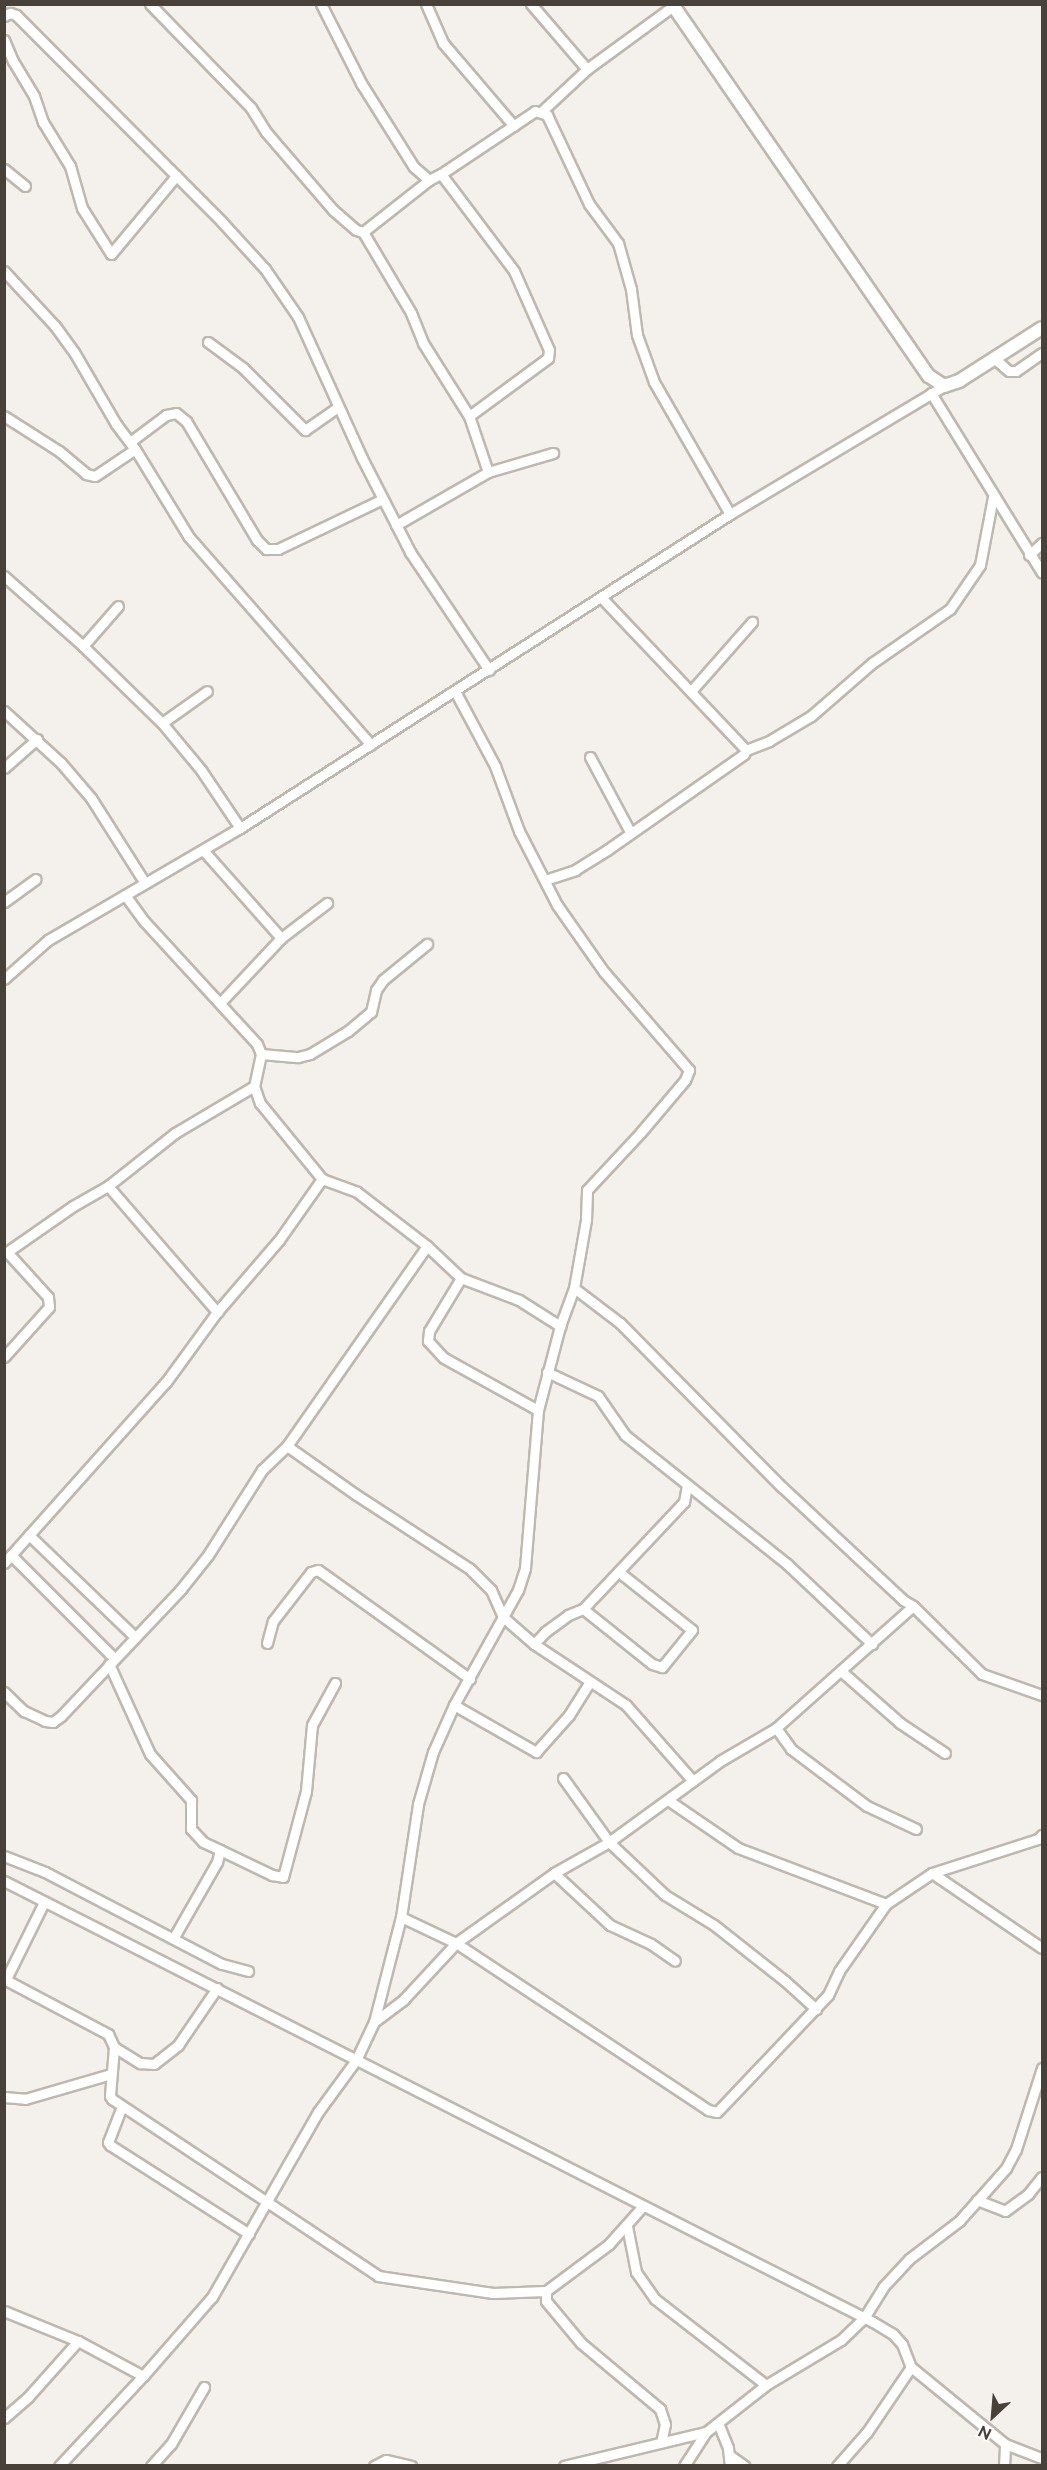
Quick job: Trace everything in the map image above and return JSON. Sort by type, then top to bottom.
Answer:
[{"type":"street","points":[[7,15],[19,4]]},
{"type":"street","points":[[150,4],[251,108],[266,132],[333,210],[356,230],[363,232],[411,313],[423,343],[469,416],[488,472]]},
{"type":"street","points":[[321,4],[361,83],[414,167],[429,180]]},
{"type":"street","points":[[426,4],[443,43],[514,126]]},
{"type":"street","points":[[531,4],[587,69]]},
{"type":"street","points":[[542,111],[587,69],[672,5],[916,362],[929,376],[944,386]]},
{"type":"street","points":[[7,15],[16,15],[265,269],[298,317],[382,500],[410,552],[489,670]]},
{"type":"street","points":[[4,40],[12,61],[34,96],[43,122],[70,165],[81,208],[111,254],[176,176]]},
{"type":"street","points":[[363,232],[429,180],[535,111],[542,111],[547,115],[589,204],[618,243],[631,289],[637,335],[654,382],[730,514]]},
{"type":"street","points":[[4,169],[25,186]]},
{"type":"street","points":[[441,174],[514,271],[549,350],[548,358],[469,416]]},
{"type":"street","points":[[4,271],[55,326],[189,537],[371,745]]},
{"type":"street","points":[[4,979],[48,940],[240,828],[730,514],[944,386],[959,381],[1042,328]]},
{"type":"street","points":[[208,342],[243,368],[305,430],[339,407]]},
{"type":"street","points":[[995,359],[1010,372],[1016,371],[1042,353]]},
{"type":"street","points":[[932,393],[993,497],[1042,573]]},
{"type":"street","points":[[4,416],[59,451],[86,474],[95,476],[166,415],[177,412],[186,421],[266,549],[278,549],[382,500]]},
{"type":"street","points":[[396,525],[488,472],[553,453]]},
{"type":"street","points":[[545,880],[575,870],[630,832],[654,819],[744,754],[746,750],[769,741],[811,716],[872,663],[950,609],[980,566],[993,497]]},
{"type":"street","points":[[1029,555],[1042,543]]},
{"type":"street","points":[[4,576],[83,646],[162,723],[201,770],[240,828]]},
{"type":"street","points":[[602,598],[692,690],[746,750]]},
{"type":"street","points":[[83,646],[118,606]]},
{"type":"street","points":[[692,690],[752,621]]},
{"type":"street","points":[[162,723],[207,691]]},
{"type":"street","points":[[59,2466],[143,2376],[212,2297],[318,2112],[356,2060],[374,2022],[401,1917],[418,1804],[433,1752],[454,1705],[518,1590],[525,1568],[538,1410],[560,1326],[574,1288],[586,1220],[586,1190],[656,1115],[685,1080],[689,1070],[604,972],[556,905],[519,831],[495,766],[455,692]]},
{"type":"street","points":[[4,711],[37,739],[91,798],[145,883]]},
{"type":"street","points":[[4,768],[37,739]]},
{"type":"street","points":[[590,757],[630,832]]},
{"type":"street","points":[[203,850],[281,938]]},
{"type":"street","points":[[4,902],[36,879]]},
{"type":"street","points":[[125,895],[144,921],[257,1044],[261,1054],[254,1086],[260,1103],[322,1179],[357,1192],[427,1246],[461,1278],[519,1300],[560,1326]]},
{"type":"street","points":[[220,1003],[281,938],[327,903]]},
{"type":"street","points":[[261,1054],[298,1057],[310,1054],[348,1031],[371,1012],[376,990],[383,980],[427,944]]},
{"type":"street","points":[[4,1357],[49,1307],[48,1298],[6,1252],[73,1206],[108,1186],[175,1133],[254,1086]]},
{"type":"street","points":[[4,1563],[166,1382],[217,1311],[279,1240],[322,1179]]},
{"type":"street","points":[[108,1186],[217,1311]]},
{"type":"street","points":[[4,1692],[24,1711],[52,1722],[181,1589],[208,1555],[262,1470],[287,1446],[427,1246]]},
{"type":"street","points":[[461,1278],[429,1330],[428,1341],[444,1358],[538,1410]]},
{"type":"street","points":[[574,1288],[620,1323],[782,1487],[903,1600],[913,1606],[982,1674],[1042,1695]]},
{"type":"street","points":[[547,1372],[598,1396],[625,1435],[787,1564],[872,1644]]},
{"type":"street","points":[[287,1446],[355,1494],[470,1569],[491,1590],[503,1617],[534,1644],[589,1683],[626,1705],[693,1781]]},
{"type":"street","points":[[534,1644],[545,1632],[568,1615],[583,1609],[619,1572],[684,1502],[687,1485]]},
{"type":"street","points":[[29,1535],[135,1637]]},
{"type":"street","points":[[11,1555],[112,1661],[150,1754],[191,1800],[191,1829],[204,1842],[262,1871],[283,1877],[306,1791],[312,1725],[335,1683]]},
{"type":"street","points":[[267,1643],[273,1621],[311,1572],[318,1570],[470,1679]]},
{"type":"street","points":[[583,1609],[652,1664],[662,1666],[692,1630],[684,1621],[619,1572]]},
{"type":"street","points":[[374,2022],[404,1999],[456,1943],[554,1873],[609,1842],[720,1761],[776,1728],[913,1606]]},
{"type":"street","points":[[841,1671],[900,1722],[945,1753]]},
{"type":"street","points":[[454,1705],[536,1752],[569,1714],[589,1683]]},
{"type":"street","points":[[776,1728],[791,1749],[848,1793],[867,1806],[916,1829]]},
{"type":"street","points":[[562,1778],[609,1842],[665,1895],[714,1925],[785,1981],[816,2009]]},
{"type":"street","points":[[668,1800],[738,1848],[886,1904]]},
{"type":"street","points":[[401,1917],[456,1943],[708,2110],[717,2112],[828,1995],[840,1971],[886,1904],[932,1873],[1038,1839],[1042,1835]]},
{"type":"street","points":[[174,1937],[217,1862],[220,1850]]},
{"type":"street","points":[[4,1856],[45,1872],[174,1937],[222,1964],[248,1971]]},
{"type":"street","points":[[554,1873],[610,1924],[651,1944],[675,1961]]},
{"type":"street","points":[[932,1873],[1042,1948]]},
{"type":"street","points":[[4,1881],[864,2318],[892,2334],[902,2344],[911,2367],[1005,2444],[1042,2458]]},
{"type":"street","points":[[44,1902],[5,1979],[108,2034],[114,2047],[110,2096],[122,2106],[378,2276],[493,2293],[546,2291],[609,2244],[642,2206]]},
{"type":"street","points":[[114,2047],[140,2063],[154,2064],[178,2045],[217,1988]]},
{"type":"street","points":[[684,2466],[706,2432],[765,2385],[841,2340],[864,2318],[883,2287],[909,2259],[959,2221],[1011,2160],[1042,2068]]},
{"type":"street","points":[[4,2097],[25,2099],[111,2074]]},
{"type":"street","points":[[122,2106],[108,2142],[110,2145],[249,2234]]},
{"type":"street","points":[[977,2200],[1005,2211],[1028,2194],[1042,2177]]},
{"type":"street","points":[[627,2226],[636,2272],[655,2299],[765,2385]]},
{"type":"street","points":[[546,2291],[546,2301],[581,2343],[660,2409],[665,2424],[661,2443]]},
{"type":"street","points":[[4,2311],[78,2341],[143,2376]]},
{"type":"street","points":[[4,2418],[28,2397],[78,2341]]},
{"type":"street","points":[[837,2466],[867,2432],[911,2367]]},
{"type":"street","points":[[151,2466],[171,2444],[204,2387]]},
{"type":"street","points":[[718,2423],[729,2455],[730,2466]]},
{"type":"street","points":[[564,2466],[706,2432]]},
{"type":"street","points":[[1004,2466],[1005,2444]]},
{"type":"street","points":[[729,2455],[745,2466]]},
{"type":"street","points":[[374,2466],[386,2460],[411,2466]]}]
